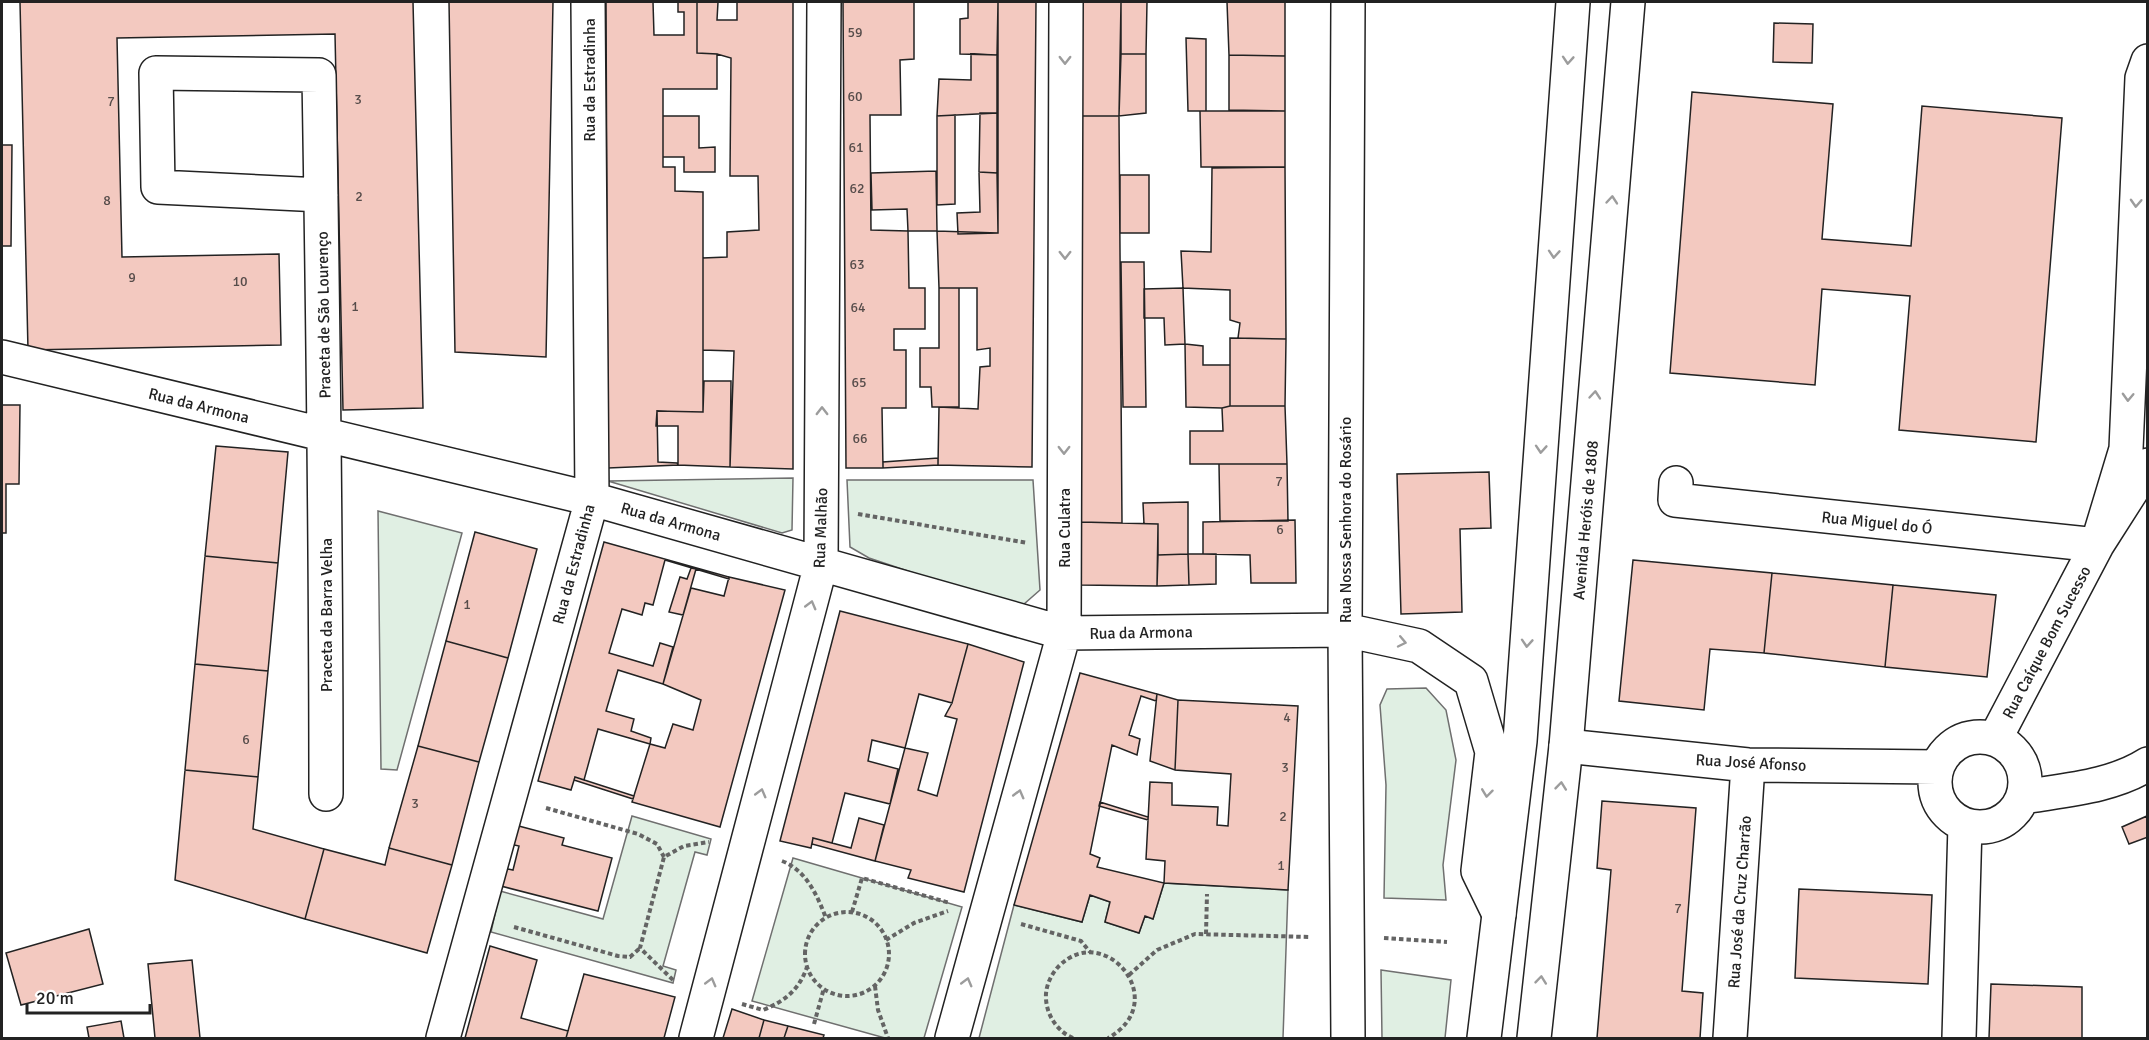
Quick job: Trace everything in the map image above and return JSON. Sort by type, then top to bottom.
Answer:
[{"type":"street","name":"Rua da Estradinha","points":[[442,1038],[592,499],[588,2]]},
{"type":"street","name":"Rua Malhão","points":[[696,1038],[821,564],[824,2]]},
{"type":"street","name":"Rua Culatra","points":[[952,1038],[1064,633],[1066,2]]},
{"type":"street","name":"Rua Nossa Senhora do Rosário","points":[[1348,2],[1345,630],[1348,1038]]},
{"type":"street","points":[[1484,1038],[1520,741],[1573,2]]},
{"type":"street","name":"Avenida Heróis de 1808","points":[[1534,1038],[1566,746],[1632,9]]},
{"type":"street","name":"Rua Caíque Bom Sucesso","points":[[2097,545],[2126,449],[2142,78],[2148,61]]},
{"type":"street","name":"Praceta de São Lourenço","points":[[321,195],[158,187],[156,73],[319,75],[321,195],[325,435]]},
{"type":"street","name":"Rua da Armona","points":[[2,357],[592,499],[1064,633],[1345,630],[1419,646],[1471,681],[1492,752],[1478,872],[1499,914]]},
{"type":"street","name":"Praceta da Barra Velha","points":[[325,435],[326,794]]},
{"type":"street","name":"Rua Caíque Bom Sucesso","points":[[1995,739],[2097,545],[2148,465]]},
{"type":"street","name":"Rua Miguel do Ó","points":[[1676,483],[1675,500],[2097,545]]},
{"type":"street","points":[[1971,737],[1995,739],[2014,752],[2025,773],[2023,797],[2010,816],[1989,826],[1965,825],[1945,811],[1935,790],[1936,767],[1950,747],[1971,737]]},
{"type":"street","name":"Rua José Afonso","points":[[1566,746],[1748,765],[1936,767]]},
{"type":"street","points":[[2023,797],[2097,784],[2134,773],[2148,764]]},
{"type":"street","name":"Rua José da Cruz Charrão","points":[[1730,1038],[1748,765]]},
{"type":"street","points":[[1959,1038],[1965,825]]},
{"type":"path","points":[[821,508],[1064,550]]},
{"type":"path","points":[[476,916],[618,956],[630,957],[640,948],[664,857],[657,844],[638,834],[509,797]]},
{"type":"path","points":[[664,857],[684,846],[710,842],[746,848],[792,865],[808,881],[826,918]]},
{"type":"path","points":[[852,912],[862,878],[951,904]]},
{"type":"path","points":[[1206,934],[1208,894]]},
{"type":"path","points":[[640,948],[674,980],[708,994],[762,1010],[787,998],[801,983],[807,967],[808,939],[815,927],[826,918],[838,913],[852,912],[865,916],[885,935],[889,962],[884,975],[875,986],[864,993],[850,996],[837,994],[824,988],[813,979],[807,967]]},
{"type":"path","points":[[1129,975],[1157,950],[1195,934],[1347,937],[1447,942]]},
{"type":"path","points":[[1070,1038],[1054,1023],[1047,1011],[1045,997],[1048,984],[1059,966],[1077,954],[1091,953],[1106,956],[1120,963],[1129,975],[1135,990],[1135,1005],[1129,1020],[1119,1032],[1108,1038]]},
{"type":"path","points":[[875,986],[878,1010],[888,1038]]},
{"type":"path","points":[[814,1024],[824,988]]},
{"type":"green space","points":[[793,478],[792,530],[782,533],[608,481]]},
{"type":"green space","points":[[847,480],[1033,480],[1040,590],[1024,604],[1009,605],[869,558],[850,547]]},
{"type":"green space","points":[[378,511],[462,533],[397,770],[381,769]]},
{"type":"green space","points":[[1426,688],[1446,710],[1456,760],[1443,865],[1446,900],[1384,898],[1386,785],[1380,705],[1387,689]]},
{"type":"green space","points":[[632,816],[711,839],[707,855],[695,852],[663,966],[676,970],[673,983],[491,932],[500,891],[603,919]]},
{"type":"green space","points":[[793,858],[962,907],[924,1038],[885,1038],[752,1001]]},
{"type":"green space","points":[[1164,883],[1288,890],[1283,1038],[979,1038],[1014,905],[1082,922],[1090,895],[1110,902],[1105,922],[1139,933],[1145,916],[1153,919]]},
{"type":"green space","points":[[1381,970],[1451,980],[1445,1038],[1382,1038]]},
{"type":"building","points":[[20,2],[413,2],[423,408],[343,410],[335,34],[117,38],[122,257],[279,254],[281,345],[28,350]]},
{"type":"building","points":[[449,2],[553,2],[546,357],[455,352]]},
{"type":"building","points":[[606,2],[653,2],[654,35],[684,35],[684,12],[678,12],[678,2],[697,2],[697,53],[717,54],[717,89],[663,89],[663,167],[675,167],[675,191],[703,192],[703,412],[657,411],[658,462],[677,463],[678,465],[608,468]]},
{"type":"building","points":[[697,2],[718,2],[717,20],[737,20],[737,2],[793,2],[793,469],[730,467],[734,351],[703,350],[703,258],[727,257],[727,232],[759,230],[758,176],[730,176],[731,58],[717,54],[697,53]]},
{"type":"building","points":[[843,2],[914,2],[914,59],[900,60],[901,115],[870,115],[871,230],[908,231],[909,288],[925,288],[925,329],[894,329],[894,350],[906,350],[906,408],[882,408],[883,468],[846,468]]},
{"type":"building","points":[[968,2],[998,2],[997,55],[960,54],[960,19],[968,18]]},
{"type":"building","points":[[998,2],[1036,2],[1032,467],[938,465],[939,407],[978,409],[980,367],[990,366],[990,348],[977,350],[977,288],[939,288],[937,231],[998,233]]},
{"type":"building","points":[[1078,2],[1121,2],[1119,116],[1078,116]]},
{"type":"building","points":[[1121,2],[1147,2],[1146,54],[1121,54]]},
{"type":"building","points":[[1227,2],[1285,2],[1285,56],[1229,55]]},
{"type":"building","points":[[1774,23],[1813,24],[1812,63],[1773,62]]},
{"type":"building","points":[[1186,38],[1206,39],[1206,111],[1188,111]]},
{"type":"building","points":[[971,54],[997,55],[997,113],[937,116],[939,79],[971,80]]},
{"type":"building","points":[[1121,54],[1146,54],[1146,113],[1119,116]]},
{"type":"building","points":[[1229,55],[1285,56],[1285,111],[1229,110]]},
{"type":"building","points":[[1692,92],[1833,104],[1822,239],[1911,246],[1922,106],[2062,118],[2036,442],[1899,430],[1910,296],[1822,289],[1815,385],[1670,373]]},
{"type":"building","points":[[1200,111],[1285,111],[1285,167],[1201,167]]},
{"type":"building","points":[[980,113],[997,113],[997,173],[979,172]]},
{"type":"building","points":[[955,115],[955,204],[937,205],[937,116]]},
{"type":"building","points":[[663,116],[699,116],[699,148],[715,147],[715,172],[684,172],[684,157],[663,157]]},
{"type":"building","points":[[1078,116],[1119,116],[1122,523],[1081,522]]},
{"type":"building","points":[[2,145],[12,145],[11,246],[2,246]]},
{"type":"building","points":[[1285,167],[1286,339],[1238,338],[1240,323],[1230,320],[1230,290],[1183,288],[1181,251],[1211,252],[1212,168]]},
{"type":"building","points":[[936,171],[937,231],[908,231],[907,209],[872,210],[871,173]]},
{"type":"building","points":[[979,172],[997,173],[998,233],[958,234],[957,213],[980,212]]},
{"type":"building","points":[[1120,175],[1149,175],[1149,233],[1120,233]]},
{"type":"building","points":[[1121,262],[1144,262],[1146,407],[1123,407]]},
{"type":"building","points":[[939,288],[959,288],[959,407],[932,407],[931,387],[920,387],[920,348],[939,348]]},
{"type":"building","points":[[1183,288],[1185,344],[1165,345],[1164,318],[1144,318],[1144,289]]},
{"type":"building","points":[[1230,338],[1286,339],[1285,406],[1230,406]]},
{"type":"building","points":[[1185,344],[1203,346],[1203,365],[1230,365],[1230,406],[1222,408],[1186,407]]},
{"type":"building","points":[[704,381],[731,381],[730,467],[678,465],[678,426],[656,426],[657,411],[703,412]]},
{"type":"building","points":[[2,405],[20,405],[19,484],[6,484],[6,533],[2,533]]},
{"type":"building","points":[[1285,406],[1287,464],[1190,464],[1190,431],[1223,431],[1222,408]]},
{"type":"building","points":[[216,446],[288,452],[278,563],[205,556]]},
{"type":"building","points":[[938,458],[938,465],[883,468],[883,462]]},
{"type":"building","points":[[1219,464],[1287,464],[1288,521],[1220,521]]},
{"type":"building","points":[[1489,472],[1491,528],[1460,529],[1462,612],[1401,614],[1397,474]]},
{"type":"building","points":[[1188,502],[1188,554],[1158,555],[1158,524],[1144,524],[1143,503]]},
{"type":"building","points":[[1295,520],[1296,583],[1251,583],[1250,555],[1203,554],[1203,522]]},
{"type":"building","points":[[1081,522],[1158,524],[1157,586],[1080,585]]},
{"type":"building","points":[[475,532],[537,549],[508,658],[446,641]]},
{"type":"building","points":[[604,542],[729,577],[729,579],[665,560],[653,605],[645,603],[642,615],[622,609],[609,653],[653,666],[660,643],[673,647],[663,684],[618,670],[606,711],[634,719],[631,731],[651,738],[650,744],[598,729],[584,780],[575,777],[571,790],[538,781]]},
{"type":"building","points":[[1188,554],[1216,554],[1216,584],[1189,585]]},
{"type":"building","points":[[1188,554],[1189,585],[1157,586],[1158,555]]},
{"type":"building","points":[[205,556],[278,563],[268,671],[195,664]]},
{"type":"building","points":[[1633,560],[1772,573],[1764,653],[1710,649],[1704,710],[1619,701]]},
{"type":"building","points":[[691,568],[696,569],[683,615],[669,612],[680,577],[687,579]]},
{"type":"building","points":[[1772,573],[1893,585],[1885,667],[1764,653]]},
{"type":"building","points":[[729,577],[785,590],[720,827],[632,802],[650,744],[665,748],[673,724],[693,730],[701,700],[663,684],[691,588],[724,596]]},
{"type":"building","points":[[1893,585],[1996,595],[1987,677],[1885,667]]},
{"type":"building","points":[[840,611],[968,644],[952,703],[919,694],[905,748],[872,740],[868,761],[898,769],[890,804],[845,793],[832,843],[813,838],[811,848],[780,841]]},
{"type":"building","points":[[446,641],[508,658],[479,762],[418,746]]},
{"type":"building","points":[[968,644],[1024,662],[964,892],[908,878],[911,870],[875,861],[905,748],[928,753],[918,790],[937,796],[957,719],[945,716],[952,703]]},
{"type":"building","points":[[195,664],[268,671],[258,777],[185,770]]},
{"type":"building","points":[[1080,673],[1157,694],[1156,701],[1141,696],[1129,735],[1140,739],[1137,755],[1112,745],[1090,854],[1100,858],[1097,867],[1164,883],[1153,919],[1145,916],[1139,933],[1105,922],[1110,902],[1090,895],[1082,922],[1014,905]]},
{"type":"building","points":[[1157,694],[1178,700],[1175,770],[1150,761]]},
{"type":"building","points":[[1178,700],[1298,706],[1288,890],[1164,883],[1165,861],[1146,859],[1150,782],[1172,783],[1172,805],[1218,807],[1217,825],[1228,826],[1231,774],[1175,770]]},
{"type":"building","points":[[418,746],[479,762],[452,865],[389,848]]},
{"type":"building","points":[[185,770],[258,777],[253,829],[324,849],[305,919],[175,880]]},
{"type":"building","points":[[575,777],[634,796],[633,799],[574,780]]},
{"type":"building","points":[[1602,801],[1696,808],[1682,991],[1703,993],[1700,1038],[1597,1038],[1611,870],[1597,868]]},
{"type":"building","points":[[1100,802],[1148,817],[1148,820],[1099,806]]},
{"type":"building","points":[[2147,816],[2148,837],[2129,844],[2122,827]]},
{"type":"building","points":[[859,818],[884,825],[875,861],[812,844],[813,838],[851,848]]},
{"type":"building","points":[[515,825],[564,838],[562,845],[612,858],[598,911],[493,884],[498,867],[513,870],[519,846],[510,844]]},
{"type":"building","points":[[389,848],[452,865],[427,953],[305,919],[324,849],[385,865]]},
{"type":"building","points":[[1799,889],[1932,895],[1928,984],[1795,978]]},
{"type":"building","points":[[89,929],[103,984],[21,1005],[6,953]]},
{"type":"building","points":[[490,946],[537,960],[521,1018],[568,1031],[566,1038],[465,1038]]},
{"type":"building","points":[[192,960],[200,1038],[155,1038],[148,964]]},
{"type":"building","points":[[584,974],[675,997],[664,1038],[566,1038]]},
{"type":"building","points":[[1991,984],[2082,987],[2082,1038],[1989,1038]]},
{"type":"building","points":[[732,1009],[764,1020],[759,1038],[723,1038]]},
{"type":"building","points":[[764,1020],[788,1026],[784,1038],[759,1038]]},
{"type":"building","points":[[121,1021],[124,1038],[89,1038],[87,1027]]},
{"type":"building","points":[[788,1026],[824,1035],[823,1038],[784,1038]]}]
